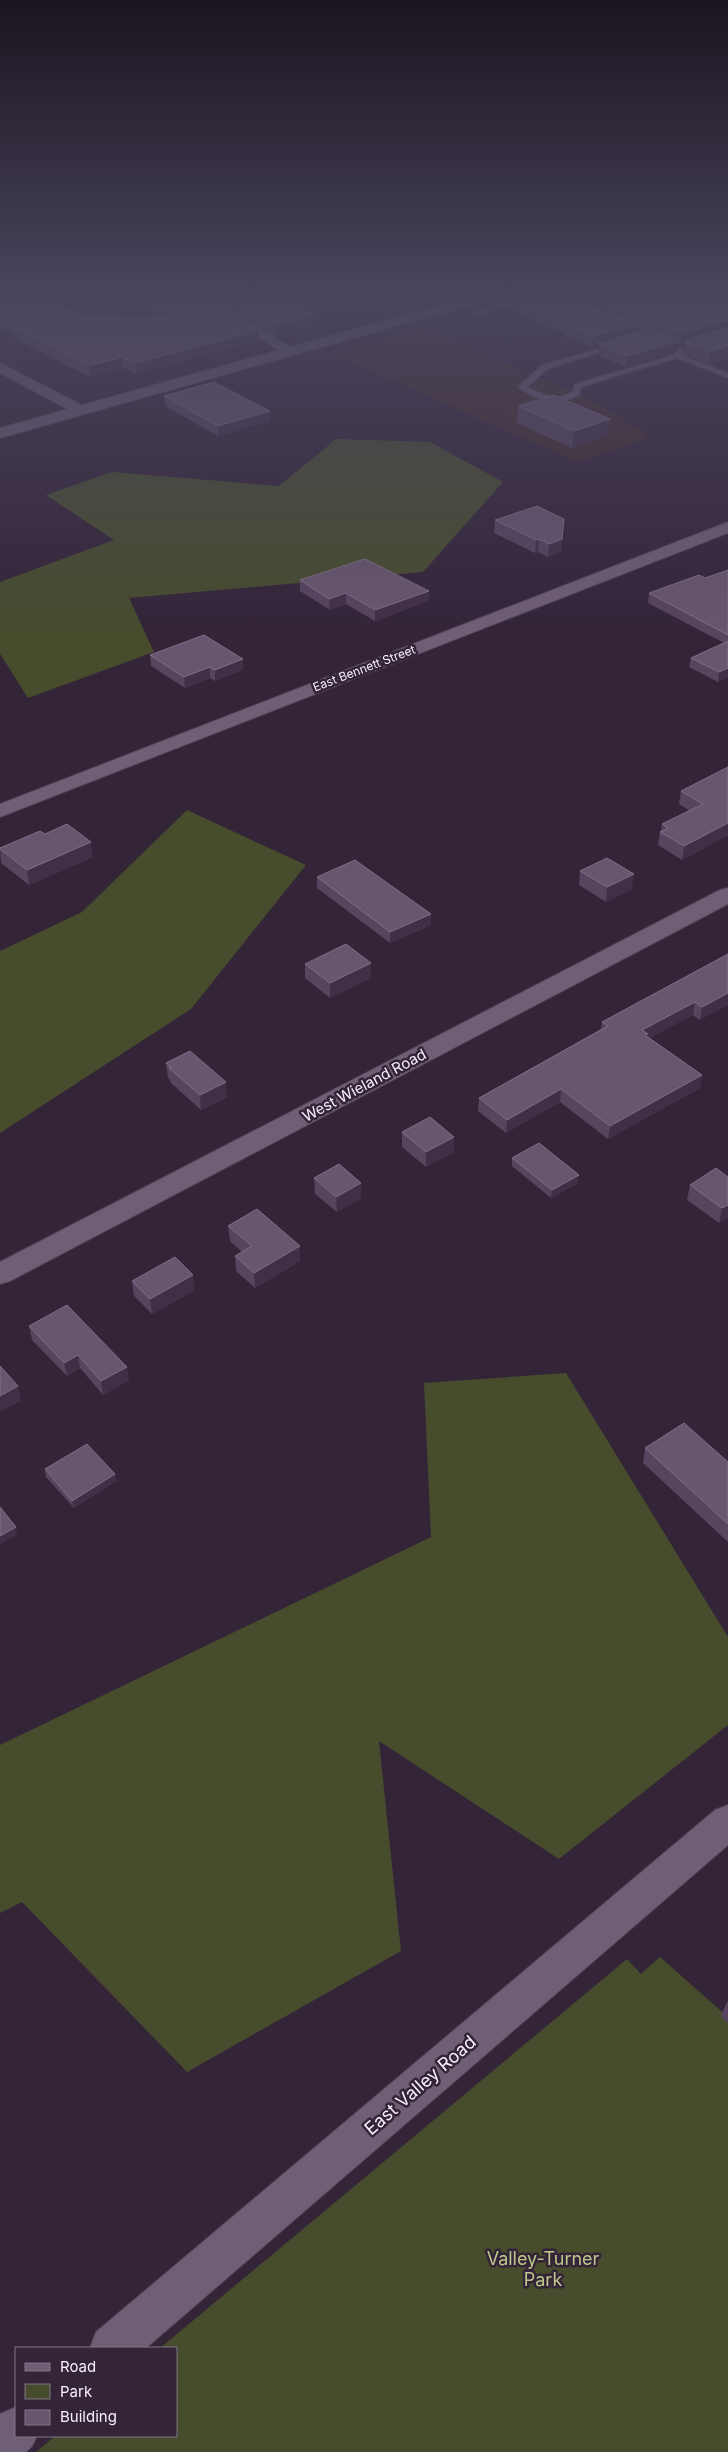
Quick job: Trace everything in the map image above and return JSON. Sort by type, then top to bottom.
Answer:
[{"type":"street","points":[[73,406],[80,410]]},
{"type":"street","points":[[0,433],[93,406]]},
{"type":"street","name":"East Bennett Street","points":[[0,811],[728,527]]},
{"type":"street","name":"West Wieland Road","points":[[0,1274],[728,895]]},
{"type":"street","name":"East Valley Road","points":[[113,2347],[728,1822]]},
{"type":"street","points":[[0,2444],[15,2431]]},
{"type":"shaded area","points":[[451,406],[602,406],[651,437],[577,462]]},
{"type":"green space","points":[[336,439],[430,442],[503,482],[423,572],[129,598],[154,652],[28,698],[0,654],[0,582],[114,540],[46,495],[112,472],[279,486]]},
{"type":"green space","points":[[187,810],[306,865],[191,1009],[0,1133],[0,951],[82,912]]},
{"type":"green space","points":[[566,1373],[728,1637],[728,1725],[559,1859],[379,1741],[401,1951],[187,2072],[22,1902],[0,1913],[0,1745],[431,1537],[424,1383]]},
{"type":"green space","name":"Valley-Turner Park","points":[[660,1957],[728,2017],[728,2452],[36,2452],[54,2437],[178,2437],[178,2347],[161,2347],[627,1959],[641,1974]]},
{"type":"building","points":[[183,406],[261,406],[270,411],[218,426]]},
{"type":"building","points":[[519,406],[581,406],[610,419],[574,431]]},
{"type":"building","points":[[537,506],[564,519],[562,539],[549,544],[539,539],[536,540],[495,520]]},
{"type":"building","points":[[365,559],[429,591],[375,610],[346,593],[329,599],[300,580]]},
{"type":"building","points":[[728,570],[728,635],[649,593],[699,575],[705,578]]},
{"type":"building","points":[[204,635],[243,659],[215,670],[210,667],[184,677],[150,655]]},
{"type":"building","points":[[728,641],[728,668],[719,672],[691,658]]},
{"type":"building","points":[[728,767],[728,823],[684,846],[660,832],[668,828],[662,824],[703,804],[681,791]]},
{"type":"building","points":[[67,824],[91,842],[27,870],[0,849],[40,831],[45,834]]},
{"type":"building","points":[[607,858],[634,874],[607,887],[580,871]]},
{"type":"building","points":[[355,860],[431,914],[390,932],[317,877]]},
{"type":"building","points":[[346,944],[371,963],[330,983],[305,964]]},
{"type":"building","points":[[728,954],[728,993],[702,1007],[695,1002],[642,1030],[648,1034],[645,1035],[702,1075],[610,1126],[561,1089],[507,1120],[479,1098],[608,1026],[602,1022]]},
{"type":"building","points":[[190,1051],[226,1082],[200,1095],[169,1068],[171,1067],[166,1063]]},
{"type":"building","points":[[430,1117],[454,1137],[426,1152],[402,1132]]},
{"type":"building","points":[[539,1143],[579,1175],[552,1190],[512,1158]]},
{"type":"building","points":[[339,1164],[361,1183],[336,1197],[314,1178]]},
{"type":"building","points":[[716,1168],[728,1177],[728,1205],[722,1208],[690,1185]]},
{"type":"building","points":[[257,1209],[300,1246],[254,1273],[235,1256],[252,1246],[228,1226]]},
{"type":"building","points":[[175,1257],[193,1275],[150,1299],[132,1281]]},
{"type":"building","points":[[67,1305],[127,1367],[101,1381],[78,1355],[64,1363],[29,1326]]},
{"type":"building","points":[[0,1366],[18,1386],[0,1396]]},
{"type":"building","points":[[684,1423],[728,1462],[728,1524],[645,1448]]},
{"type":"building","points":[[87,1444],[115,1474],[72,1501],[45,1469]]},
{"type":"building","points":[[0,1507],[16,1527],[0,1536]]}]
